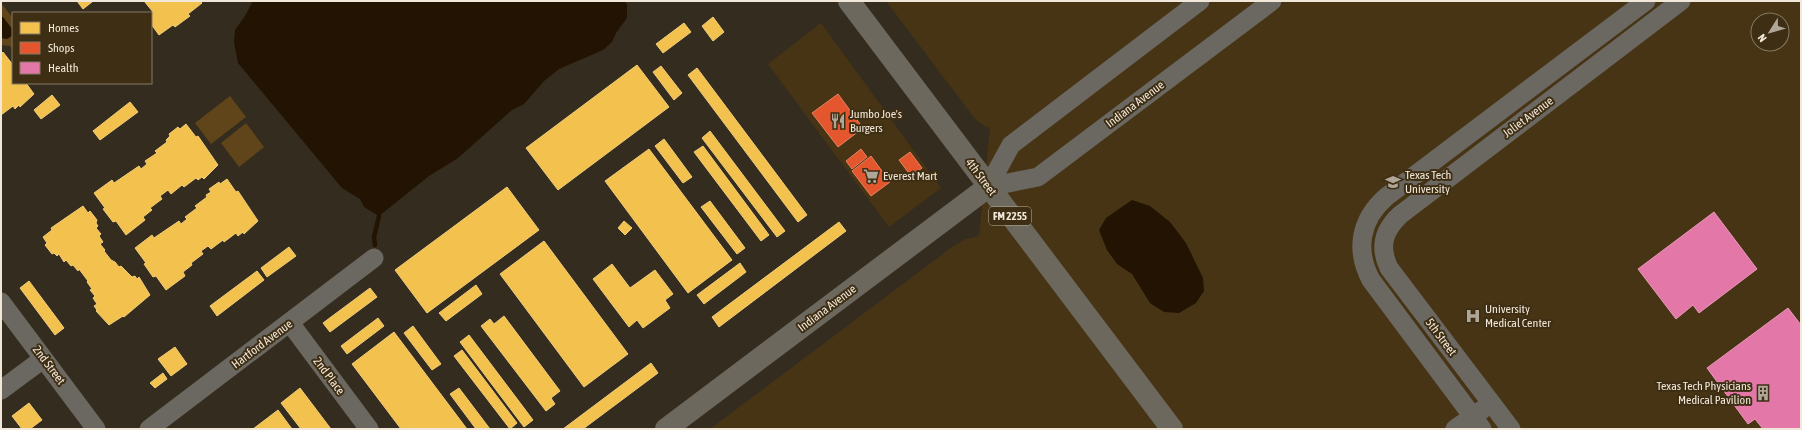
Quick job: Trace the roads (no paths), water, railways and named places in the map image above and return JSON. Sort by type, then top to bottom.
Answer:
[{"type":"main road","name":"4th Street","points":[[849,1],[1172,429]]},
{"type":"main road","name":"Indiana Avenue","points":[[666,429],[988,186]]},
{"type":"street","name":"Indiana Avenue","points":[[988,186],[1011,145],[1200,1]]},
{"type":"street","name":"Indiana Avenue","points":[[988,186],[1038,177],[1272,1]]},
{"type":"street","points":[[1604,32],[1614,12],[1628,1]]},
{"type":"street","name":"Joliet Avenue","points":[[1362,242],[1369,216],[1381,202],[1646,1]]},
{"type":"street","name":"Joliet Avenue","points":[[1383,241],[1391,224],[1400,215],[1681,1]]},
{"type":"street","name":"5th Street","points":[[1383,241],[1384,254],[1389,268],[1511,429]]},
{"type":"street","name":"5th Street","points":[[1362,242],[1362,257],[1371,280],[1477,422]]},
{"type":"street","name":"Hartford Avenue","points":[[149,429],[374,258]]},
{"type":"street","name":"2nd Street","points":[[1,302],[96,429]]},
{"type":"street","name":"2nd Place","points":[[290,323],[369,429]]},
{"type":"street","points":[[1,390],[43,359]]},
{"type":"street","points":[[1455,429],[1477,422],[1492,404]]},
{"type":"street","points":[[1487,429],[1492,404]]},
{"type":"waterway","points":[[375,245],[374,237],[379,216]]},
{"type":"place","name":"Jumbo Joe's Burgers","points":[[838,121]]},
{"type":"place","name":"Everest Mart","points":[[871,176]]},
{"type":"place","name":"Texas Tech University","points":[[1393,182]]},
{"type":"place","name":"University Medical Center","points":[[1473,316]]},
{"type":"place","name":"Texas Tech Physicians Medical Pavilion","points":[[1763,393]]}]
